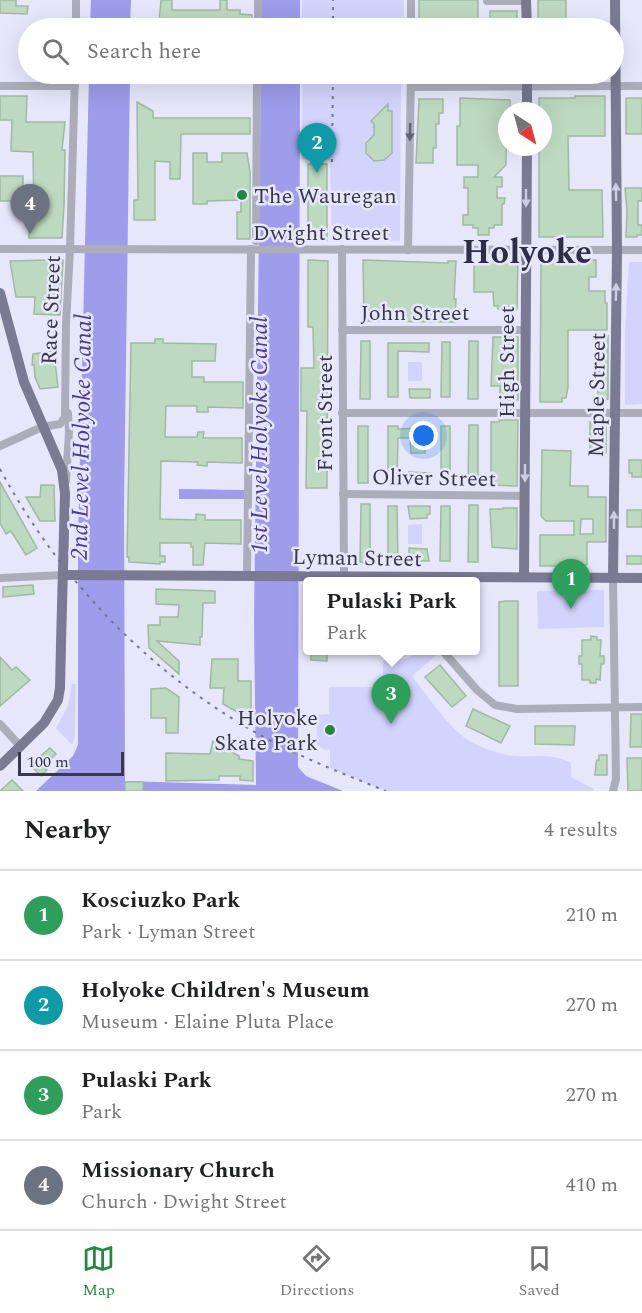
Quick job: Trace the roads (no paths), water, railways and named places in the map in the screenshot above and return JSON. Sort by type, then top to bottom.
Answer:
[{"type":"main road","points":[[526,0],[527,18]]},
{"type":"main road","name":"Maple Street","points":[[615,0],[615,18]]},
{"type":"main road","points":[[527,84],[527,102]]},
{"type":"main road","name":"Maple Street","points":[[614,578],[617,250],[615,86]]},
{"type":"main road","name":"High Street","points":[[524,577],[526,156]]},
{"type":"main road","points":[[0,293],[22,374],[42,427],[62,470],[69,575],[60,688],[57,700],[44,723],[0,766]]},
{"type":"main road","name":"Lyman Street","points":[[69,575],[367,577]]},
{"type":"main road","name":"Lyman Street","points":[[480,578],[642,578]]},
{"type":"street","points":[[76,0],[76,18]]},
{"type":"street","points":[[258,0],[258,18]]},
{"type":"street","points":[[411,0],[411,18]]},
{"type":"street","points":[[487,1],[526,0]]},
{"type":"street","points":[[250,575],[257,84]]},
{"type":"street","points":[[0,86],[75,86]]},
{"type":"street","name":"Race Street","points":[[65,494],[69,432],[66,403],[66,324],[75,86]]},
{"type":"street","points":[[408,250],[411,87],[642,86]]},
{"type":"street","name":"Dwight Street","points":[[0,249],[132,250],[254,246],[302,249],[642,250]]},
{"type":"street","name":"Front Street","points":[[342,249],[344,576]]},
{"type":"street","name":"John Street","points":[[342,330],[525,330]]},
{"type":"street","points":[[0,446],[42,427],[63,421],[66,403]]},
{"type":"street","points":[[342,413],[642,413]]},
{"type":"street","name":"Oliver Street","points":[[343,494],[525,496]]},
{"type":"street","name":"Lyman Street","points":[[0,578],[69,575]]},
{"type":"street","name":"Maple Street","points":[[613,791],[616,779],[614,578]]},
{"type":"street","points":[[446,655],[477,690],[495,705],[517,709],[642,707]]},
{"type":"street","points":[[0,724],[21,747]]},
{"type":"water","points":[[91,0],[131,0],[130,18],[90,18]]},
{"type":"water","points":[[262,0],[300,0],[300,18],[261,18]]},
{"type":"water","points":[[89,84],[130,84],[124,505],[125,781],[256,785],[254,619],[261,84],[300,84],[298,767],[306,776],[343,791],[36,791],[73,756],[78,745],[78,540]]},
{"type":"water","points":[[179,489],[244,490],[244,499],[179,499]]},
{"type":"railway","points":[[333,0],[333,18]]},
{"type":"railway","points":[[332,162],[333,84]]},
{"type":"railway","points":[[0,469],[23,509],[49,547],[108,618],[141,650],[176,679],[253,731],[318,763],[386,791]]},
{"type":"place","name":"Holyoke Children's Museum","points":[[317,173]]},
{"type":"place","name":"The Wauregan","points":[[242,195]]},
{"type":"place","name":"Missionary Church","points":[[30,234]]},
{"type":"place","name":"Kosciuzko Park","points":[[571,609]]},
{"type":"place","name":"Pulaski Park","points":[[391,724]]},
{"type":"place","name":"Holyoke Skate Park","points":[[330,730]]},
{"type":"district","name":"Holyoke","points":[[527,251]]},
{"type":"water label","name":"1st Level Holyoke Canal","points":[[259,435]]},
{"type":"water label","name":"2nd Level Holyoke Canal","points":[[81,437]]}]
